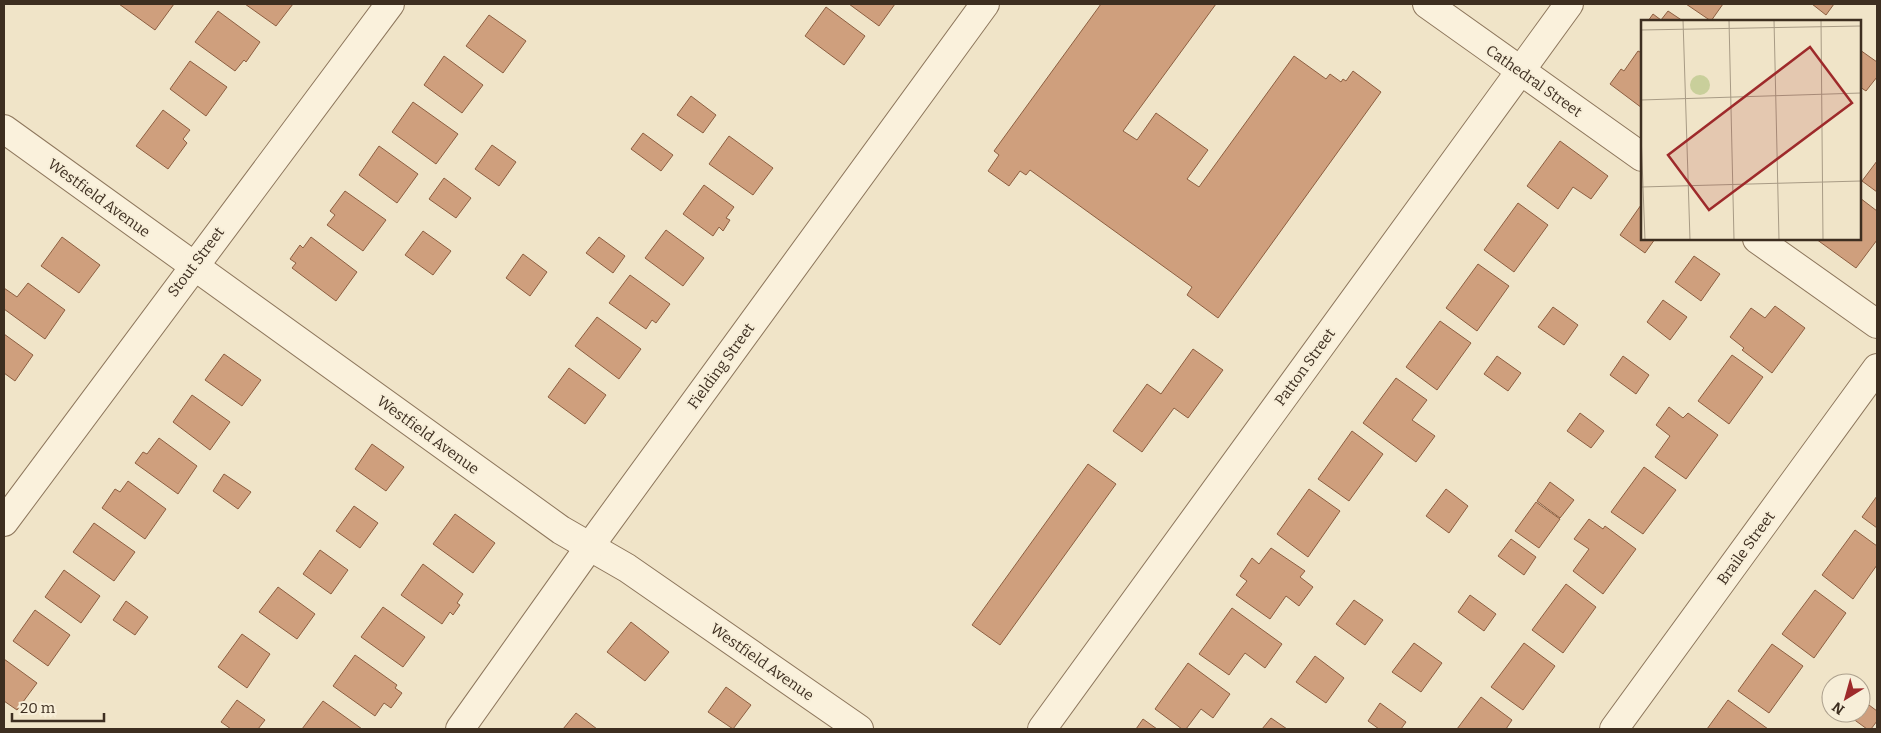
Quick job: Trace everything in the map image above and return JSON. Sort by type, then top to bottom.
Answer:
[{"type":"street","name":"Stout Street","points":[[4,522],[390,4]]},
{"type":"street","name":"Fielding Street","points":[[460,729],[590,546],[985,4]]},
{"type":"street","name":"Cathedral Street","points":[[1427,4],[1641,156]]},
{"type":"street","name":"Patton Street","points":[[1042,729],[1569,4]]},
{"type":"street","name":"Westfield Avenue","points":[[4,130],[561,530],[627,568],[859,729]]},
{"type":"street","points":[[1758,240],[1877,324]]},
{"type":"street","name":"Braile Street","points":[[1614,729],[1877,368]]},
{"type":"building","points":[[119,4],[174,4],[155,30]]},
{"type":"building","points":[[245,4],[293,4],[276,26]]},
{"type":"building","points":[[849,4],[895,4],[879,26]]},
{"type":"building","points":[[1101,4],[1216,4],[1123,131],[1137,140],[1156,113],[1208,150],[1187,179],[1199,187],[1294,56],[1326,79],[1330,74],[1341,82],[1343,79],[1346,81],[1353,71],[1381,92],[1218,318],[1187,295],[1192,287],[1030,170],[1026,175],[1020,171],[1009,186],[988,171],[999,155],[994,151]]},
{"type":"building","points":[[1686,4],[1723,4],[1712,20]]},
{"type":"building","points":[[1812,4],[1834,4],[1826,15]]},
{"type":"building","points":[[826,7],[865,36],[844,65],[805,36]]},
{"type":"building","points":[[218,11],[260,42],[246,62],[244,60],[235,71],[195,42]]},
{"type":"building","points":[[1668,11],[1682,20],[1661,20]]},
{"type":"building","points":[[1653,14],[1661,20],[1649,20]]},
{"type":"building","points":[[489,15],[526,41],[503,73],[466,46]]},
{"type":"building","points":[[1638,51],[1641,52],[1641,107],[1610,84],[1621,69],[1624,71]]},
{"type":"building","points":[[1861,51],[1877,62],[1877,77],[1866,91],[1861,88]]},
{"type":"building","points":[[444,56],[483,85],[462,113],[424,85]]},
{"type":"building","points":[[190,61],[227,87],[206,116],[170,89]]},
{"type":"building","points":[[691,96],[716,115],[703,133],[677,115]]},
{"type":"building","points":[[413,102],[458,134],[436,164],[392,132]]},
{"type":"building","points":[[163,110],[190,130],[183,139],[187,143],[168,169],[136,146]]},
{"type":"building","points":[[643,133],[673,155],[661,171],[631,149]]},
{"type":"building","points":[[729,136],[773,168],[753,195],[709,164]]},
{"type":"building","points":[[1560,141],[1608,176],[1591,199],[1573,187],[1558,209],[1527,186]]},
{"type":"building","points":[[492,145],[516,162],[499,186],[475,169]]},
{"type":"building","points":[[379,146],[418,174],[397,203],[359,175]]},
{"type":"building","points":[[1877,161],[1877,192],[1862,181]]},
{"type":"building","points":[[444,178],[471,198],[456,218],[429,199]]},
{"type":"building","points":[[704,185],[734,207],[726,218],[730,220],[723,231],[719,227],[713,236],[683,214]]},
{"type":"building","points":[[345,191],[386,220],[363,251],[327,225],[335,215],[330,211]]},
{"type":"building","points":[[1861,199],[1877,211],[1877,240],[1856,268],[1817,240],[1861,240]]},
{"type":"building","points":[[1518,203],[1548,225],[1514,272],[1484,250]]},
{"type":"building","points":[[1641,205],[1641,240],[1654,240],[1645,253],[1620,235]]},
{"type":"building","points":[[666,230],[704,258],[683,286],[645,258]]},
{"type":"building","points":[[423,231],[451,251],[433,275],[405,255]]},
{"type":"building","points":[[62,237],[100,265],[79,293],[41,266]]},
{"type":"building","points":[[311,237],[357,272],[336,301],[292,268],[296,263],[290,259],[300,245],[303,248]]},
{"type":"building","points":[[599,237],[625,256],[613,273],[586,253]]},
{"type":"building","points":[[523,254],[547,272],[530,296],[506,278]]},
{"type":"building","points":[[1694,256],[1720,274],[1701,301],[1675,282]]},
{"type":"building","points":[[1478,264],[1509,286],[1477,331],[1446,308]]},
{"type":"building","points":[[630,275],[670,304],[656,323],[652,320],[646,329],[609,303]]},
{"type":"building","points":[[28,283],[65,310],[45,339],[4,309],[4,288],[17,297]]},
{"type":"building","points":[[1663,300],[1687,317],[1670,340],[1647,322]]},
{"type":"building","points":[[1775,306],[1805,328],[1772,373],[1742,350],[1744,348],[1730,337],[1751,308],[1765,318]]},
{"type":"building","points":[[1553,307],[1578,325],[1564,345],[1538,327]]},
{"type":"building","points":[[597,317],[641,349],[619,379],[575,346]]},
{"type":"building","points":[[1440,321],[1471,343],[1437,390],[1406,367]]},
{"type":"building","points":[[4,334],[33,355],[15,381],[4,373]]},
{"type":"building","points":[[1193,349],[1223,370],[1188,418],[1174,408],[1142,452],[1113,431],[1147,384],[1161,394]]},
{"type":"building","points":[[224,354],[261,380],[242,406],[205,380]]},
{"type":"building","points":[[1732,355],[1763,377],[1729,424],[1698,401]]},
{"type":"building","points":[[1497,356],[1521,373],[1508,391],[1484,374]]},
{"type":"building","points":[[1623,356],[1649,375],[1636,394],[1610,375]]},
{"type":"building","points":[[569,368],[606,395],[585,424],[548,397]]},
{"type":"building","points":[[1396,378],[1427,400],[1412,420],[1435,436],[1416,462],[1363,423]]},
{"type":"building","points":[[192,395],[230,422],[210,450],[173,422]]},
{"type":"building","points":[[1669,407],[1683,418],[1688,413],[1718,435],[1686,479],[1655,457],[1670,436],[1656,425]]},
{"type":"building","points":[[1580,413],[1604,431],[1591,448],[1567,431]]},
{"type":"building","points":[[1352,431],[1383,454],[1349,501],[1318,479]]},
{"type":"building","points":[[159,438],[197,466],[178,494],[135,463],[143,452],[147,454]]},
{"type":"building","points":[[372,444],[404,467],[386,491],[355,469]]},
{"type":"building","points":[[1088,464],[1116,484],[1000,645],[972,625]]},
{"type":"building","points":[[1644,467],[1676,490],[1643,534],[1611,512]]},
{"type":"building","points":[[224,474],[251,492],[238,509],[213,491]]},
{"type":"building","points":[[128,481],[166,509],[145,539],[102,508],[115,489],[120,492]]},
{"type":"building","points":[[1550,482],[1574,500],[1560,518],[1537,501]]},
{"type":"building","points":[[1309,489],[1340,511],[1308,557],[1277,534]]},
{"type":"building","points":[[1446,489],[1468,506],[1449,533],[1426,516]]},
{"type":"building","points":[[1877,496],[1877,528],[1862,517]]},
{"type":"building","points":[[1536,502],[1560,519],[1539,548],[1515,531]]},
{"type":"building","points":[[354,506],[378,523],[360,548],[336,531]]},
{"type":"building","points":[[455,514],[495,543],[473,573],[433,544]]},
{"type":"building","points":[[1589,519],[1603,529],[1605,526],[1636,549],[1603,594],[1573,571],[1589,549],[1574,539]]},
{"type":"building","points":[[94,523],[135,552],[114,581],[73,552]]},
{"type":"building","points":[[1855,530],[1877,546],[1877,565],[1853,599],[1822,575]]},
{"type":"building","points":[[1511,539],[1536,557],[1524,575],[1498,556]]},
{"type":"building","points":[[1271,548],[1305,571],[1300,577],[1313,587],[1299,606],[1286,596],[1270,619],[1236,595],[1247,581],[1240,576],[1252,558],[1259,564]]},
{"type":"building","points":[[320,550],[348,570],[331,594],[303,574]]},
{"type":"building","points":[[423,564],[463,594],[457,603],[460,605],[453,615],[450,612],[442,624],[401,595]]},
{"type":"building","points":[[64,570],[100,596],[81,623],[45,597]]},
{"type":"building","points":[[1566,584],[1596,607],[1563,653],[1532,630]]},
{"type":"building","points":[[278,587],[315,614],[297,639],[259,612]]},
{"type":"building","points":[[1815,590],[1846,613],[1814,658],[1782,634]]},
{"type":"building","points":[[1470,595],[1496,614],[1484,631],[1458,612]]},
{"type":"building","points":[[1354,600],[1383,620],[1365,645],[1336,624]]},
{"type":"building","points":[[126,601],[148,617],[135,635],[113,620]]},
{"type":"building","points":[[383,607],[425,637],[403,667],[361,637]]},
{"type":"building","points":[[1232,608],[1282,644],[1265,668],[1245,653],[1229,675],[1199,654]]},
{"type":"building","points":[[35,610],[70,635],[48,666],[13,641]]},
{"type":"building","points":[[631,622],[669,652],[645,681],[607,652]]},
{"type":"building","points":[[242,634],[270,654],[247,688],[218,667]]},
{"type":"building","points":[[1414,643],[1442,663],[1421,692],[1392,672]]},
{"type":"building","points":[[1524,643],[1555,666],[1523,710],[1491,687]]},
{"type":"building","points":[[1772,644],[1803,666],[1769,713],[1738,691]]},
{"type":"building","points":[[355,655],[397,685],[395,688],[402,693],[391,708],[384,703],[375,716],[333,686]]},
{"type":"building","points":[[1315,656],[1344,678],[1326,703],[1296,682]]},
{"type":"building","points":[[4,659],[37,683],[17,710],[4,701]]},
{"type":"building","points":[[1188,663],[1230,694],[1213,718],[1201,709],[1186,729],[1182,729],[1155,709]]},
{"type":"building","points":[[726,687],[751,705],[733,729],[708,712]]},
{"type":"building","points":[[1481,697],[1512,720],[1506,729],[1457,729]]},
{"type":"building","points":[[237,700],[265,720],[258,729],[231,729],[221,722]]},
{"type":"building","points":[[1728,700],[1768,729],[1707,729]]},
{"type":"building","points":[[323,701],[362,729],[302,729]]},
{"type":"building","points":[[1380,703],[1406,722],[1401,729],[1379,729],[1368,721]]},
{"type":"building","points":[[1871,706],[1877,711],[1877,721],[1871,729],[1867,729],[1859,723],[1871,723]]},
{"type":"building","points":[[576,713],[597,729],[563,729]]},
{"type":"building","points":[[1271,718],[1287,729],[1262,729]]},
{"type":"building","points":[[1143,719],[1157,729],[1136,729]]}]
